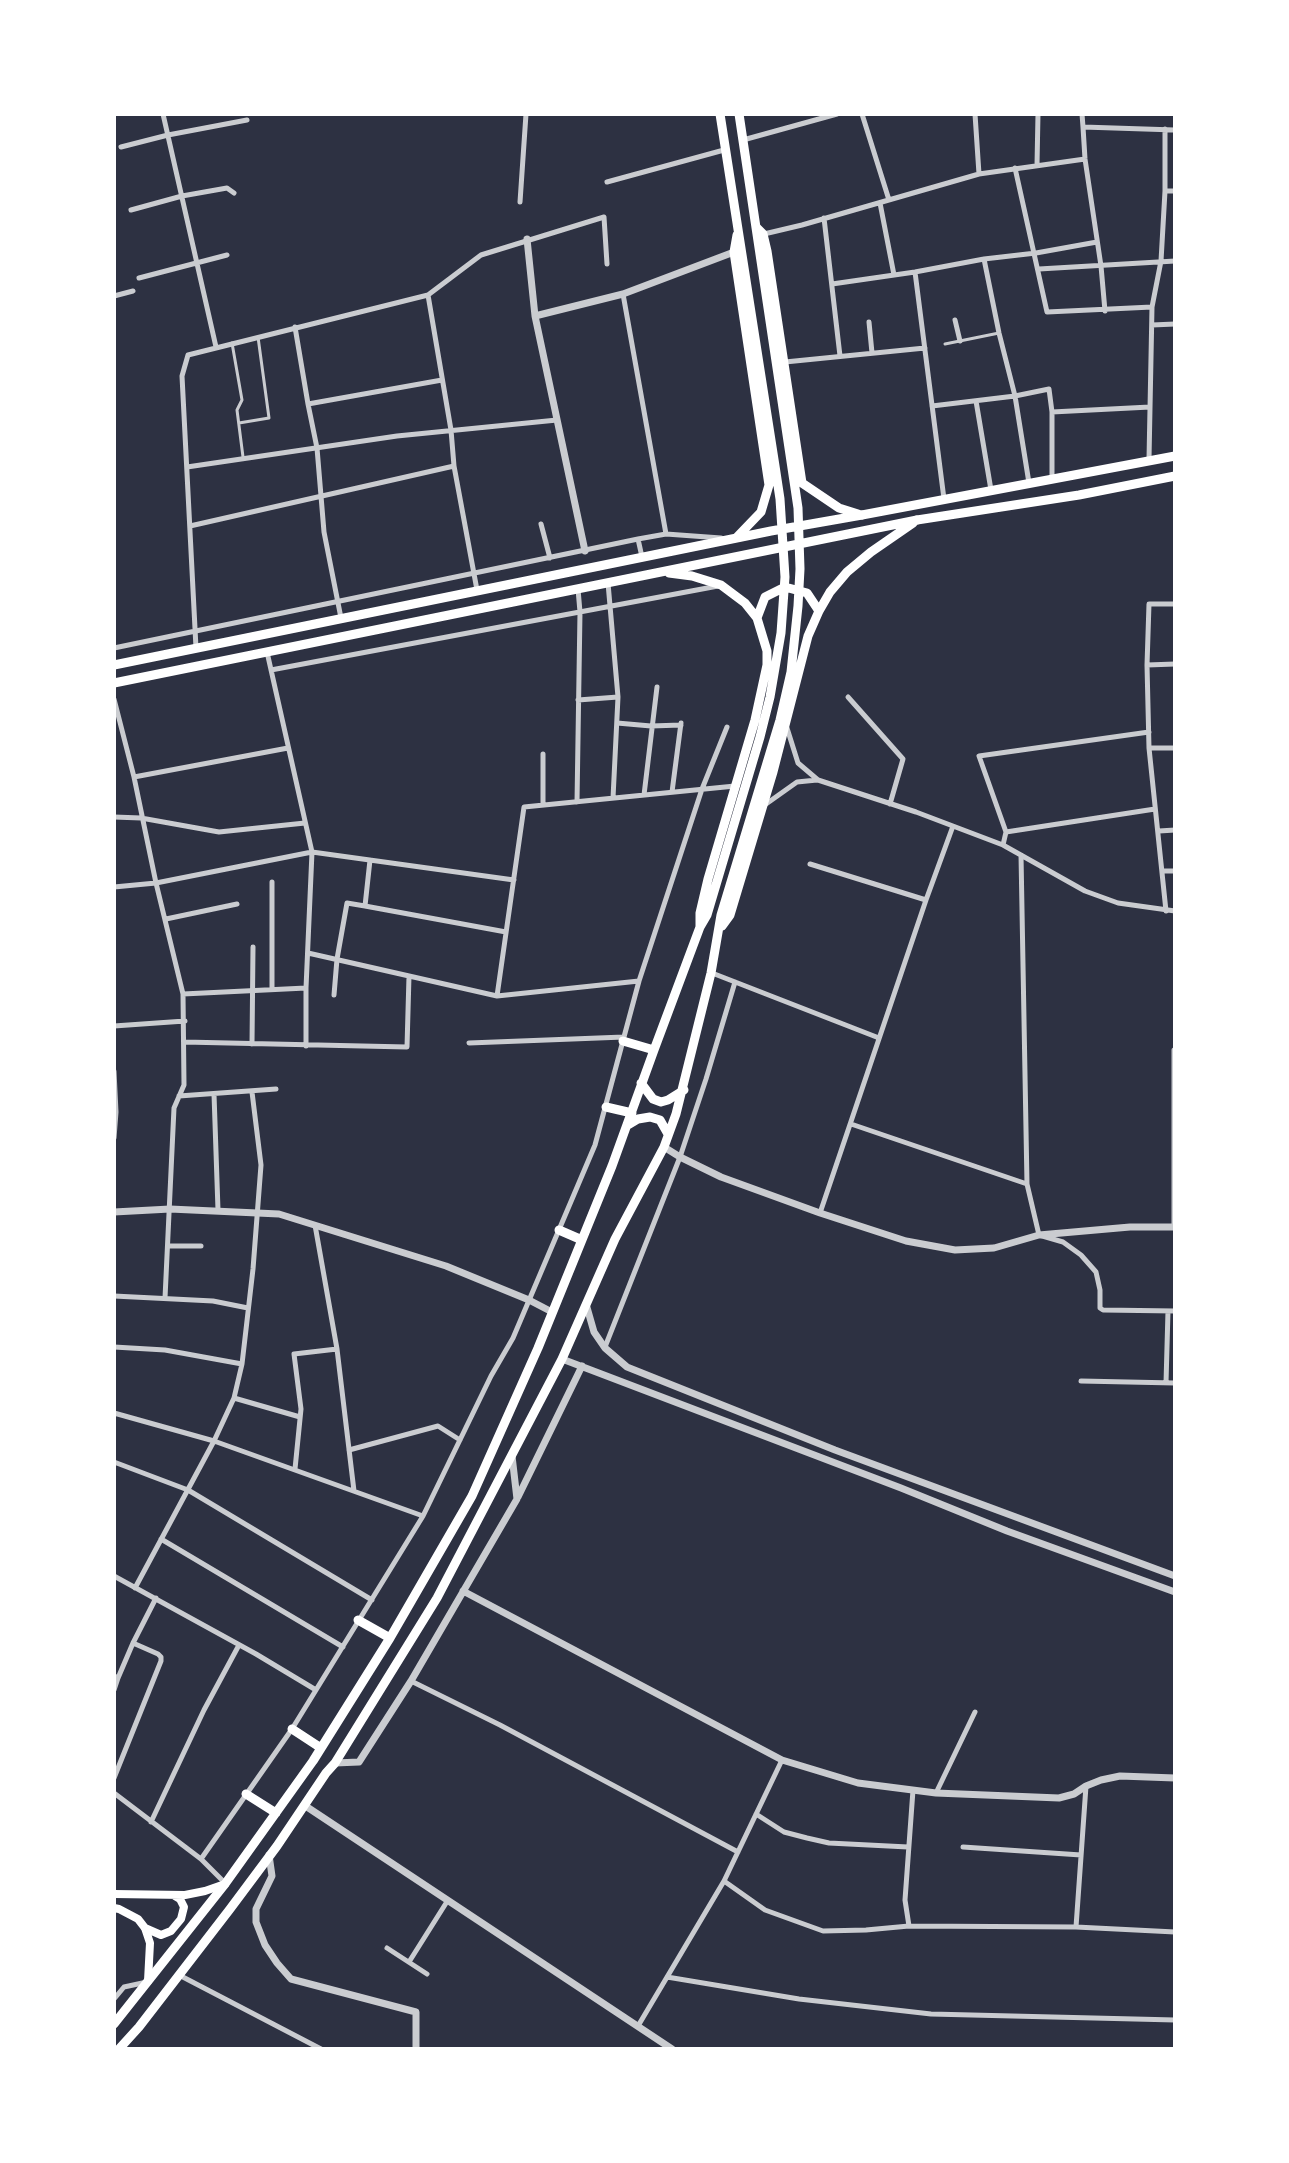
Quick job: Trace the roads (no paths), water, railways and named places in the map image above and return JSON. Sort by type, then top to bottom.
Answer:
[{"type":"main road","points":[[114,2024],[225,1884],[321,1748],[390,1638],[472,1496],[582,1240],[707,915],[770,697],[781,633],[785,577],[778,488],[720,114]]},
{"type":"main road","points":[[738,232],[734,252],[769,485],[777,504],[791,506],[802,495],[802,483],[785,362],[739,114]]},
{"type":"main road","points":[[119,2049],[269,1855],[335,1763],[437,1598],[562,1359],[615,1239],[664,1147],[684,1090],[721,915],[780,720],[791,672],[798,606],[798,508],[759,231]]},
{"type":"main road","points":[[114,665],[734,539],[1175,456]]},
{"type":"main road","points":[[114,683],[917,520],[1079,495],[1175,476]]},
{"type":"main road","points":[[802,483],[839,508],[862,515]]},
{"type":"main road","points":[[734,539],[761,512],[769,485]]},
{"type":"main road","points":[[720,929],[730,915],[786,724],[808,636],[819,611],[847,572],[917,520]]},
{"type":"main road","points":[[662,571],[721,585],[745,603],[757,618],[767,665],[755,720],[703,898],[700,927]]},
{"type":"main road","points":[[757,618],[765,597],[785,587],[807,593],[819,611]]},
{"type":"main road","points":[[624,1039],[654,1050]]},
{"type":"main road","points":[[641,1083],[653,1099],[661,1102],[684,1090]]},
{"type":"main road","points":[[606,1107],[632,1113]]},
{"type":"main road","points":[[628,1125],[650,1117],[660,1120],[668,1134]]},
{"type":"main road","points":[[559,1230],[582,1240]]},
{"type":"main road","points":[[358,1620],[390,1638]]},
{"type":"main road","points":[[292,1729],[321,1748]]},
{"type":"main road","points":[[246,1794],[276,1813]]},
{"type":"main road","points":[[114,1894],[185,1895],[225,1884]]},
{"type":"main road","points":[[145,1928],[161,1935],[171,1931],[181,1919],[184,1907],[174,1895]]},
{"type":"main road","points":[[114,1908],[138,1919],[145,1928],[150,1943],[148,1981]]},
{"type":"street","points":[[163,114],[216,347]]},
{"type":"street","points":[[520,202],[526,114]]},
{"type":"street","points":[[743,140],[837,114]]},
{"type":"street","points":[[862,114],[889,200]]},
{"type":"street","points":[[975,114],[979,174]]},
{"type":"street","points":[[1037,165],[1038,114]]},
{"type":"street","points":[[1082,114],[1105,311]]},
{"type":"street","points":[[121,147],[247,120]]},
{"type":"street","points":[[1083,127],[1175,130]]},
{"type":"street","points":[[1149,461],[1152,307],[1161,261],[1165,129]]},
{"type":"street","points":[[607,182],[725,149]]},
{"type":"street","points":[[759,231],[824,218],[979,174],[1085,159]]},
{"type":"street","points":[[1015,168],[1047,312],[1152,307]]},
{"type":"street","points":[[131,210],[227,188],[234,193]]},
{"type":"street","points":[[1165,191],[1175,191]]},
{"type":"street","points":[[880,203],[894,275]]},
{"type":"street","points":[[196,649],[182,376],[188,355],[428,295],[481,255],[604,217],[607,264]]},
{"type":"street","points":[[824,218],[840,356]]},
{"type":"street","points":[[527,239],[535,316],[585,551]]},
{"type":"street","points":[[832,284],[1097,242]]},
{"type":"street","points":[[535,316],[623,294],[734,252]]},
{"type":"street","points":[[139,278],[227,255]]},
{"type":"street","points":[[984,259],[1015,396],[1029,483]]},
{"type":"street","points":[[1039,269],[1175,261]]},
{"type":"street","points":[[915,272],[944,499]]},
{"type":"street","points":[[114,296],[133,291]]},
{"type":"street","points":[[623,294],[666,534]]},
{"type":"street","points":[[428,295],[477,591]]},
{"type":"street","points":[[955,320],[960,341]]},
{"type":"street","points":[[869,322],[872,353]]},
{"type":"street","points":[[1152,325],[1175,324]]},
{"type":"street","points":[[295,327],[317,448],[324,532],[341,619]]},
{"type":"street","points":[[785,362],[925,348]]},
{"type":"street","points":[[308,404],[442,380]]},
{"type":"street","points":[[932,406],[1049,389],[1052,479]]},
{"type":"street","points":[[976,401],[991,490]]},
{"type":"street","points":[[1052,412],[1150,407]]},
{"type":"street","points":[[187,467],[451,430],[557,420]]},
{"type":"street","points":[[190,526],[454,466]]},
{"type":"street","points":[[541,524],[550,558]]},
{"type":"street","points":[[114,648],[666,534],[734,539]]},
{"type":"street","points":[[638,539],[643,558]]},
{"type":"street","points":[[608,582],[618,697],[613,798]]},
{"type":"street","points":[[271,670],[721,585]]},
{"type":"street","points":[[577,802],[578,588]]},
{"type":"street","points":[[1166,911],[1149,748],[1147,665],[1149,604],[1175,604]]},
{"type":"street","points":[[267,651],[312,852],[306,1046]]},
{"type":"street","points":[[1147,665],[1175,664]]},
{"type":"street","points":[[644,795],[657,687]]},
{"type":"street","points":[[578,700],[618,697]]},
{"type":"street","points":[[848,697],[903,759],[890,804]]},
{"type":"street","points":[[114,699],[183,994],[184,1085],[174,1108],[165,1298]]},
{"type":"street","points":[[617,723],[651,726],[681,724],[672,792]]},
{"type":"street","points":[[786,724],[798,763],[818,780],[1003,845],[1085,891],[1118,903],[1175,911]]},
{"type":"street","points":[[201,1859],[292,1729],[423,1516],[491,1376],[513,1338],[595,1145],[639,981],[702,789],[727,727]]},
{"type":"street","points":[[1003,845],[1006,832],[979,756],[1149,732]]},
{"type":"street","points":[[134,777],[288,748]]},
{"type":"street","points":[[1149,748],[1175,748]]},
{"type":"street","points":[[543,754],[543,805]]},
{"type":"street","points":[[763,806],[797,782],[818,780]]},
{"type":"street","points":[[497,996],[524,807],[736,786]]},
{"type":"street","points":[[1006,832],[1155,809]]},
{"type":"street","points":[[114,817],[141,818],[219,832],[305,823]]},
{"type":"street","points":[[820,1213],[953,826]]},
{"type":"street","points":[[1159,831],[1175,830]]},
{"type":"street","points":[[114,887],[156,883],[312,852],[514,880]]},
{"type":"street","points":[[1021,855],[1027,1184],[1039,1235]]},
{"type":"street","points":[[365,906],[370,860]]},
{"type":"street","points":[[810,864],[926,900]]},
{"type":"street","points":[[1162,871],[1175,871]]},
{"type":"street","points":[[272,882],[272,989]]},
{"type":"street","points":[[334,995],[347,903],[506,932]]},
{"type":"street","points":[[166,919],[237,904]]},
{"type":"street","points":[[252,1044],[253,947]]},
{"type":"street","points":[[308,953],[497,996],[639,981]]},
{"type":"street","points":[[711,973],[879,1038]]},
{"type":"street","points":[[184,1042],[407,1047],[409,976]]},
{"type":"street","points":[[605,1348],[680,1157],[735,982]]},
{"type":"street","points":[[183,994],[306,988]]},
{"type":"street","points":[[114,1026],[185,1021]]},
{"type":"street","points":[[469,1043],[624,1039]]},
{"type":"street","points":[[664,1147],[721,1177],[820,1213],[906,1241],[955,1250],[994,1248],[1039,1235],[1130,1227],[1174,1227],[1174,1050]]},
{"type":"street","points":[[114,1071],[114,1138]]},
{"type":"street","points":[[179,1096],[276,1089]]},
{"type":"street","points":[[135,1588],[234,1398],[242,1364],[261,1165],[252,1092]]},
{"type":"street","points":[[214,1094],[218,1210]]},
{"type":"street","points":[[851,1124],[1027,1184]]},
{"type":"street","points":[[114,1212],[170,1209],[279,1214],[446,1266],[552,1312]]},
{"type":"street","points":[[315,1224],[337,1349],[354,1491]]},
{"type":"street","points":[[1039,1235],[1063,1242],[1081,1255],[1096,1272],[1100,1308],[1103,1310],[1171,1311],[1166,1383]]},
{"type":"street","points":[[168,1246],[201,1246]]},
{"type":"street","points":[[114,1296],[213,1301],[248,1308]]},
{"type":"street","points":[[586,1304],[594,1332],[605,1348],[627,1367],[1175,1576]]},
{"type":"street","points":[[114,1347],[165,1350],[242,1364]]},
{"type":"street","points":[[295,1469],[300,1417],[294,1354],[337,1349]]},
{"type":"street","points":[[562,1359],[1007,1531],[1175,1592]]},
{"type":"street","points":[[335,1763],[359,1762],[411,1681],[517,1499],[582,1366]]},
{"type":"street","points":[[618,1380],[617,1370],[627,1367]]},
{"type":"street","points":[[1081,1381],[1175,1383]]},
{"type":"street","points":[[234,1398],[300,1417]]},
{"type":"street","points":[[114,1413],[214,1441],[423,1516]]},
{"type":"street","points":[[759,1433],[764,1421]]},
{"type":"street","points":[[349,1450],[438,1426],[460,1440]]},
{"type":"street","points":[[512,1455],[517,1499]]},
{"type":"street","points":[[114,1462],[188,1490],[372,1600]]},
{"type":"street","points":[[161,1539],[343,1647]]},
{"type":"street","points":[[114,1576],[316,1690]]},
{"type":"street","points":[[463,1591],[782,1760],[858,1783],[936,1793],[1059,1798],[1120,1776],[1175,1778]]},
{"type":"street","points":[[114,1690],[116,1677],[156,1598]]},
{"type":"street","points":[[114,1778],[161,1661],[158,1654],[133,1643]]},
{"type":"street","points":[[151,1822],[204,1710],[239,1645]]},
{"type":"street","points":[[411,1681],[738,1852]]},
{"type":"street","points":[[936,1793],[975,1712]]},
{"type":"street","points":[[638,2026],[724,1881],[782,1760]]},
{"type":"street","points":[[1076,1927],[1086,1786]]},
{"type":"street","points":[[909,1926],[905,1900],[913,1790]]},
{"type":"street","points":[[114,1793],[201,1859],[225,1884]]},
{"type":"street","points":[[304,1805],[672,2049]]},
{"type":"street","points":[[756,1814],[784,1832],[829,1843],[908,1847]]},
{"type":"street","points":[[963,1847],[1081,1855]]},
{"type":"street","points":[[269,1855],[272,1876],[256,1909],[256,1922],[265,1945],[277,1963],[291,1979],[416,2012],[416,2049]]},
{"type":"street","points":[[724,1881],[765,1910],[823,1931],[909,1926],[1076,1927],[1175,1932]]},
{"type":"street","points":[[409,1962],[448,1900]]},
{"type":"street","points":[[387,1948],[427,1974]]},
{"type":"street","points":[[178,1974],[321,2049]]},
{"type":"street","points":[[667,1977],[799,1999],[931,2014],[1175,2020]]},
{"type":"street","points":[[114,1999],[124,1987],[148,1981]]},
{"type":"lane","points":[[945,344],[999,333]]},
{"type":"lane","points":[[239,423],[269,418],[258,337]]},
{"type":"lane","points":[[232,343],[242,400],[237,410],[243,458]]}]
